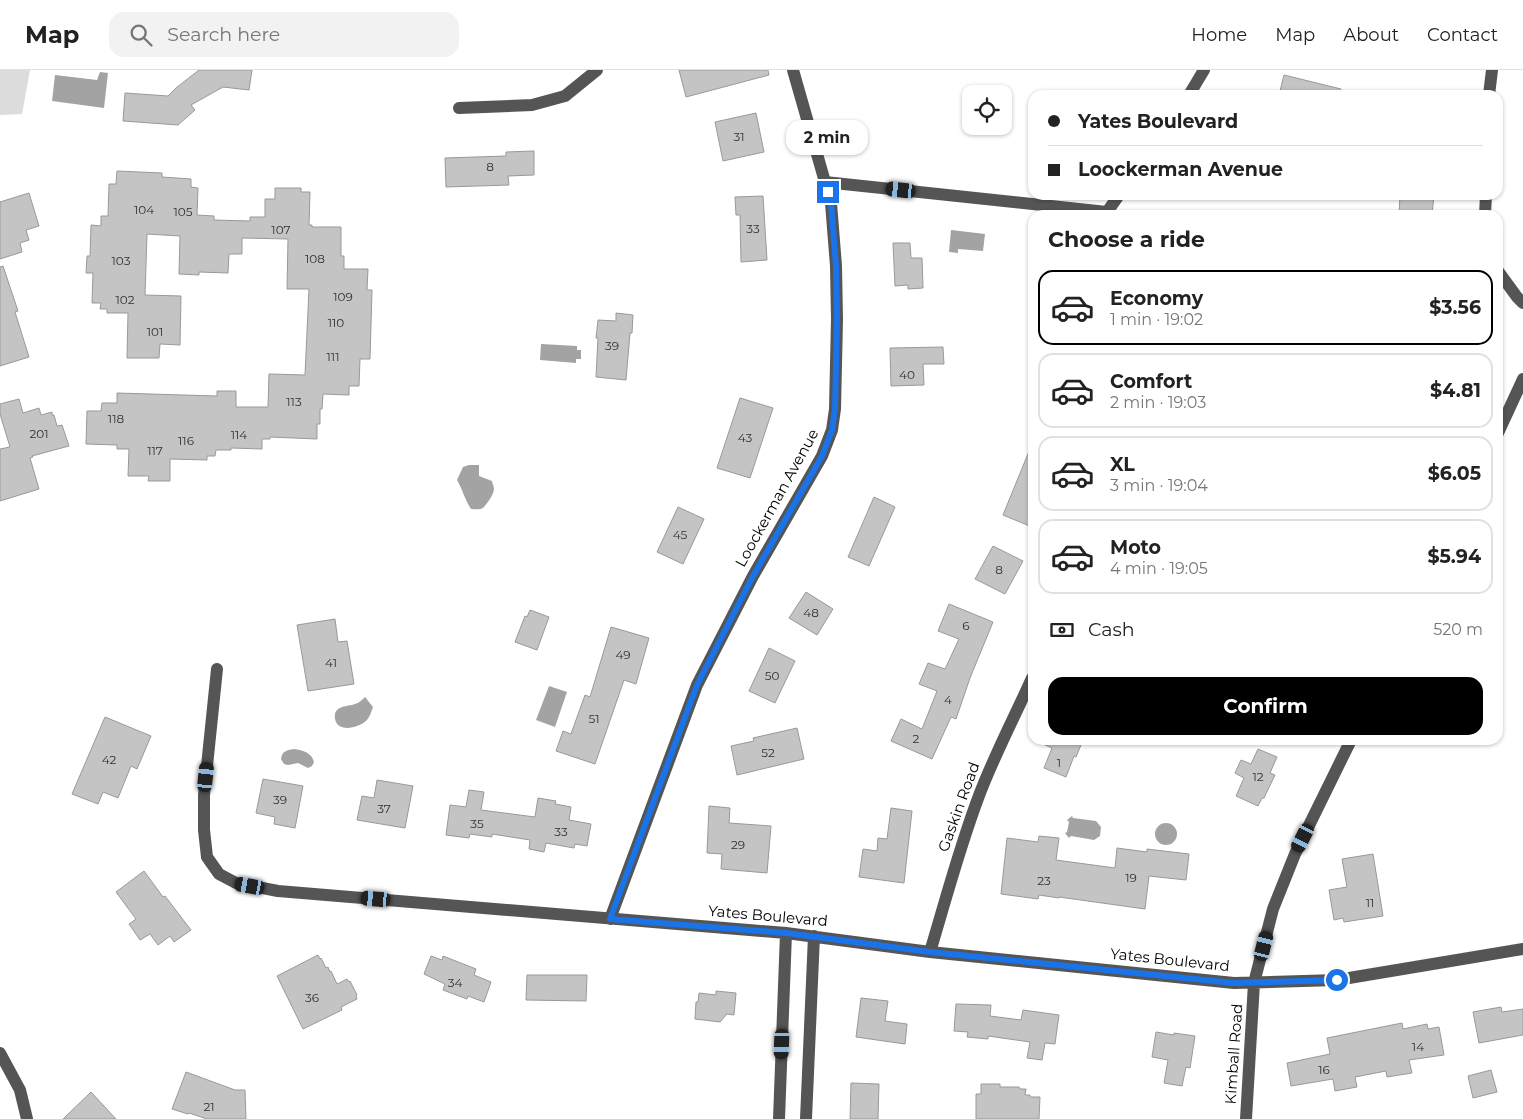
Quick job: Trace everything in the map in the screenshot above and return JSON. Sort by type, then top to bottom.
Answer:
[{"type":"street","points":[[459,108],[532,105],[565,96],[597,70]]},
{"type":"street","name":"Loockerman Avenue","points":[[610,919],[697,685],[753,576],[822,456],[832,430],[835,409],[837,319],[836,266],[831,203],[793,70]]},
{"type":"street","points":[[1192,90],[1204,70]]},
{"type":"street","points":[[1490,90],[1492,70]]},
{"type":"street","points":[[825,182],[1083,210]]},
{"type":"street","points":[[1503,278],[1523,302]]},
{"type":"street","points":[[1503,422],[1523,379]]},
{"type":"street","name":"Yates Boulevard","points":[[217,669],[204,795],[204,830],[207,857],[219,874],[236,883],[278,891],[786,933],[930,952],[1234,983],[1337,980],[1523,949]]},
{"type":"street","name":"Gaskin Road","points":[[930,952],[956,862],[980,793],[1028,686]]},
{"type":"street","name":"Kimball Road","points":[[1246,1119],[1254,983],[1273,910],[1295,854],[1349,745]]},
{"type":"street","points":[[779,1119],[786,933]]},
{"type":"street","points":[[806,1119],[814,936]]},
{"type":"street","points":[[0,1053],[20,1090],[27,1119]]},
{"type":"shaded area","points":[[0,70],[30,70],[22,114],[0,115]]},
{"type":"shaded area","points":[[100,72],[108,73],[104,108],[52,101],[55,75],[97,80]]},
{"type":"shaded area","points":[[951,230],[985,234],[983,251],[958,249],[958,253],[949,252]]},
{"type":"shaded area","points":[[541,344],[577,346],[577,350],[581,350],[581,359],[576,359],[576,363],[540,360]]},
{"type":"shaded area","points":[[479,465],[479,476],[492,481],[494,487],[490,499],[480,509],[471,509],[457,480],[463,467]]},
{"type":"shaded area","points":[[549,686],[567,692],[555,727],[536,720]]},
{"type":"shaded area","points":[[365,697],[373,707],[366,721],[358,726],[349,728],[340,726],[335,719],[336,711],[345,706],[356,704]]},
{"type":"shaded area","points":[[294,749],[309,754],[314,762],[312,766],[308,768],[298,763],[284,764],[281,759],[282,754],[287,750]]},
{"type":"shaded area","points":[[1072,816],[1073,818],[1096,821],[1101,827],[1100,836],[1094,840],[1071,836],[1069,838],[1065,833],[1067,832],[1069,822],[1067,820]]},
{"type":"shaded area","points":[[1166,823],[1174,826],[1177,834],[1174,842],[1166,845],[1158,842],[1155,834],[1158,826]]},
{"type":"building","points":[[199,70],[252,70],[249,90],[223,87],[191,105],[195,110],[178,125],[123,121],[125,93],[168,96]]},
{"type":"building","points":[[679,70],[768,70],[769,75],[686,97]]},
{"type":"building","points":[[1284,75],[1341,89],[1341,90],[1280,90]]},
{"type":"building","points":[[756,113],[764,152],[723,161],[715,122]]},
{"type":"building","points":[[534,151],[534,175],[508,176],[509,185],[446,187],[445,158],[506,156],[506,152]]},
{"type":"building","points":[[117,171],[162,173],[162,177],[191,179],[191,187],[198,188],[197,215],[214,216],[214,220],[250,221],[250,217],[265,217],[265,199],[275,199],[275,188],[301,188],[301,192],[310,192],[309,225],[312,225],[312,227],[341,227],[341,256],[344,256],[344,269],[368,269],[367,290],[372,290],[370,359],[360,359],[359,386],[349,386],[349,395],[323,394],[320,424],[317,424],[317,439],[270,437],[270,439],[262,439],[262,449],[231,448],[231,450],[216,450],[215,456],[207,456],[207,460],[170,459],[170,481],[148,481],[149,476],[128,476],[129,449],[117,449],[117,445],[86,444],[87,411],[101,411],[102,403],[117,403],[117,393],[217,396],[217,391],[236,391],[236,407],[268,407],[269,374],[305,375],[309,289],[287,289],[288,239],[242,238],[242,254],[229,254],[228,273],[199,272],[199,275],[179,274],[180,236],[147,234],[145,295],[181,296],[180,345],[160,344],[159,358],[127,358],[128,313],[107,313],[107,309],[100,309],[101,303],[92,303],[93,273],[86,273],[87,256],[90,256],[91,225],[101,226],[101,216],[108,216],[109,184],[116,184]]},
{"type":"building","points":[[29,193],[39,226],[26,230],[29,240],[20,243],[22,252],[0,259],[0,202]]},
{"type":"building","points":[[763,196],[767,260],[741,262],[740,215],[736,215],[735,197]]},
{"type":"building","points":[[1400,200],[1434,200],[1432,210],[1399,210]]},
{"type":"building","points":[[893,243],[910,243],[911,258],[922,258],[923,288],[908,289],[908,285],[895,286]]},
{"type":"building","points":[[3,266],[18,311],[15,312],[29,357],[0,366],[0,267]]},
{"type":"building","points":[[616,313],[633,315],[626,380],[596,377],[598,320],[616,321]]},
{"type":"building","points":[[943,347],[944,364],[923,364],[924,385],[891,386],[890,348]]},
{"type":"building","points":[[740,398],[773,408],[750,478],[717,468]]},
{"type":"building","points":[[19,399],[23,413],[39,408],[41,415],[52,412],[57,426],[62,425],[69,446],[32,456],[30,458],[39,489],[0,501],[0,449],[10,447],[0,414],[0,404]]},
{"type":"building","points":[[1028,454],[1028,525],[1003,515]]},
{"type":"building","points":[[874,497],[895,507],[869,566],[848,557]]},
{"type":"building","points":[[678,507],[704,519],[683,564],[657,552]]},
{"type":"building","points":[[993,546],[1023,561],[1005,594],[975,579]]},
{"type":"building","points":[[806,592],[833,609],[817,635],[789,618]]},
{"type":"building","points":[[949,604],[993,622],[970,678],[956,719],[951,717],[932,759],[891,741],[901,719],[922,729],[937,691],[919,684],[928,663],[945,669],[959,639],[938,631]]},
{"type":"building","points":[[530,610],[549,617],[537,650],[515,642],[525,616],[527,617]]},
{"type":"building","points":[[335,619],[338,642],[347,641],[354,684],[308,691],[297,625]]},
{"type":"building","points":[[611,627],[649,638],[636,684],[624,680],[595,764],[556,751],[563,731],[571,734],[585,695],[590,697]]},
{"type":"building","points":[[769,648],[795,661],[775,703],[749,691]]},
{"type":"building","points":[[105,717],[151,736],[137,769],[131,766],[118,798],[103,792],[98,804],[72,794]]},
{"type":"building","points":[[797,728],[804,759],[737,775],[731,746],[754,741],[753,738]]},
{"type":"building","points":[[1045,745],[1081,745],[1076,757],[1074,756],[1066,777],[1044,768],[1052,748]]},
{"type":"building","points":[[1258,749],[1277,757],[1270,773],[1275,775],[1258,806],[1236,796],[1244,778],[1235,773],[1241,760],[1251,764]]},
{"type":"building","points":[[263,779],[303,786],[295,828],[274,824],[275,817],[256,813]]},
{"type":"building","points":[[377,780],[413,786],[405,828],[357,820],[362,796],[374,798]]},
{"type":"building","points":[[469,790],[484,792],[481,810],[535,817],[538,798],[556,801],[555,804],[571,807],[569,820],[591,824],[587,846],[575,844],[574,848],[546,843],[544,852],[529,849],[530,840],[492,834],[492,837],[470,834],[469,838],[446,835],[450,805],[466,807]]},
{"type":"building","points":[[709,806],[730,808],[729,823],[771,826],[767,873],[721,869],[722,854],[707,853]]},
{"type":"building","points":[[891,808],[912,811],[904,883],[859,877],[863,849],[877,851],[878,838],[887,839]]},
{"type":"building","points":[[1039,836],[1059,838],[1056,860],[1115,868],[1117,848],[1189,854],[1186,880],[1149,876],[1145,909],[1059,897],[1039,895],[1038,899],[1001,894],[1007,838],[1038,842]]},
{"type":"building","points":[[1373,854],[1383,916],[1344,922],[1343,918],[1334,920],[1329,890],[1347,887],[1342,859]]},
{"type":"building","points":[[144,871],[191,930],[174,942],[170,936],[158,945],[150,934],[140,940],[129,924],[136,919],[116,892]]},
{"type":"building","points":[[318,955],[326,968],[328,967],[331,971],[337,984],[347,979],[350,981],[357,999],[341,1007],[342,1010],[303,1029],[277,976]]},
{"type":"building","points":[[431,956],[442,960],[443,956],[476,969],[474,975],[491,982],[484,1002],[468,996],[467,999],[443,990],[445,984],[424,974]]},
{"type":"building","points":[[527,975],[587,975],[586,1001],[526,1000]]},
{"type":"building","points":[[716,991],[736,993],[734,1015],[727,1014],[720,1022],[695,1019],[696,1002],[698,1002],[699,993],[716,995]]},
{"type":"building","points":[[861,998],[888,1001],[885,1021],[907,1024],[905,1044],[856,1037]]},
{"type":"building","points":[[956,1004],[991,1005],[990,1016],[1021,1020],[1023,1010],[1059,1015],[1055,1044],[1045,1043],[1042,1060],[1027,1058],[1030,1042],[988,1036],[988,1039],[967,1037],[968,1032],[954,1031]]},
{"type":"building","points":[[1501,1007],[1502,1012],[1523,1009],[1523,1035],[1479,1043],[1473,1012]]},
{"type":"building","points":[[1402,1023],[1403,1029],[1427,1024],[1428,1029],[1439,1027],[1444,1055],[1409,1060],[1412,1073],[1387,1077],[1386,1071],[1355,1077],[1357,1087],[1335,1091],[1333,1079],[1291,1086],[1287,1063],[1330,1054],[1327,1038]]},
{"type":"building","points":[[1156,1032],[1195,1036],[1190,1068],[1186,1067],[1182,1086],[1164,1083],[1168,1060],[1152,1057]]},
{"type":"building","points":[[1491,1070],[1497,1092],[1473,1098],[1468,1076]]},
{"type":"building","points":[[186,1072],[235,1090],[245,1090],[246,1119],[207,1119],[172,1109]]},
{"type":"building","points":[[851,1083],[879,1084],[878,1119],[850,1119]]},
{"type":"building","points":[[981,1084],[1019,1087],[1020,1089],[1026,1089],[1025,1095],[1040,1097],[1039,1119],[976,1119],[976,1094],[981,1094]]},
{"type":"building","points":[[91,1092],[116,1119],[63,1119]]},
{"type":"route","points":[[828,192],[831,203],[836,266],[837,319],[835,409],[832,430],[822,456],[753,576],[697,685],[610,919],[786,933],[930,952],[1234,983],[1337,980]]}]
